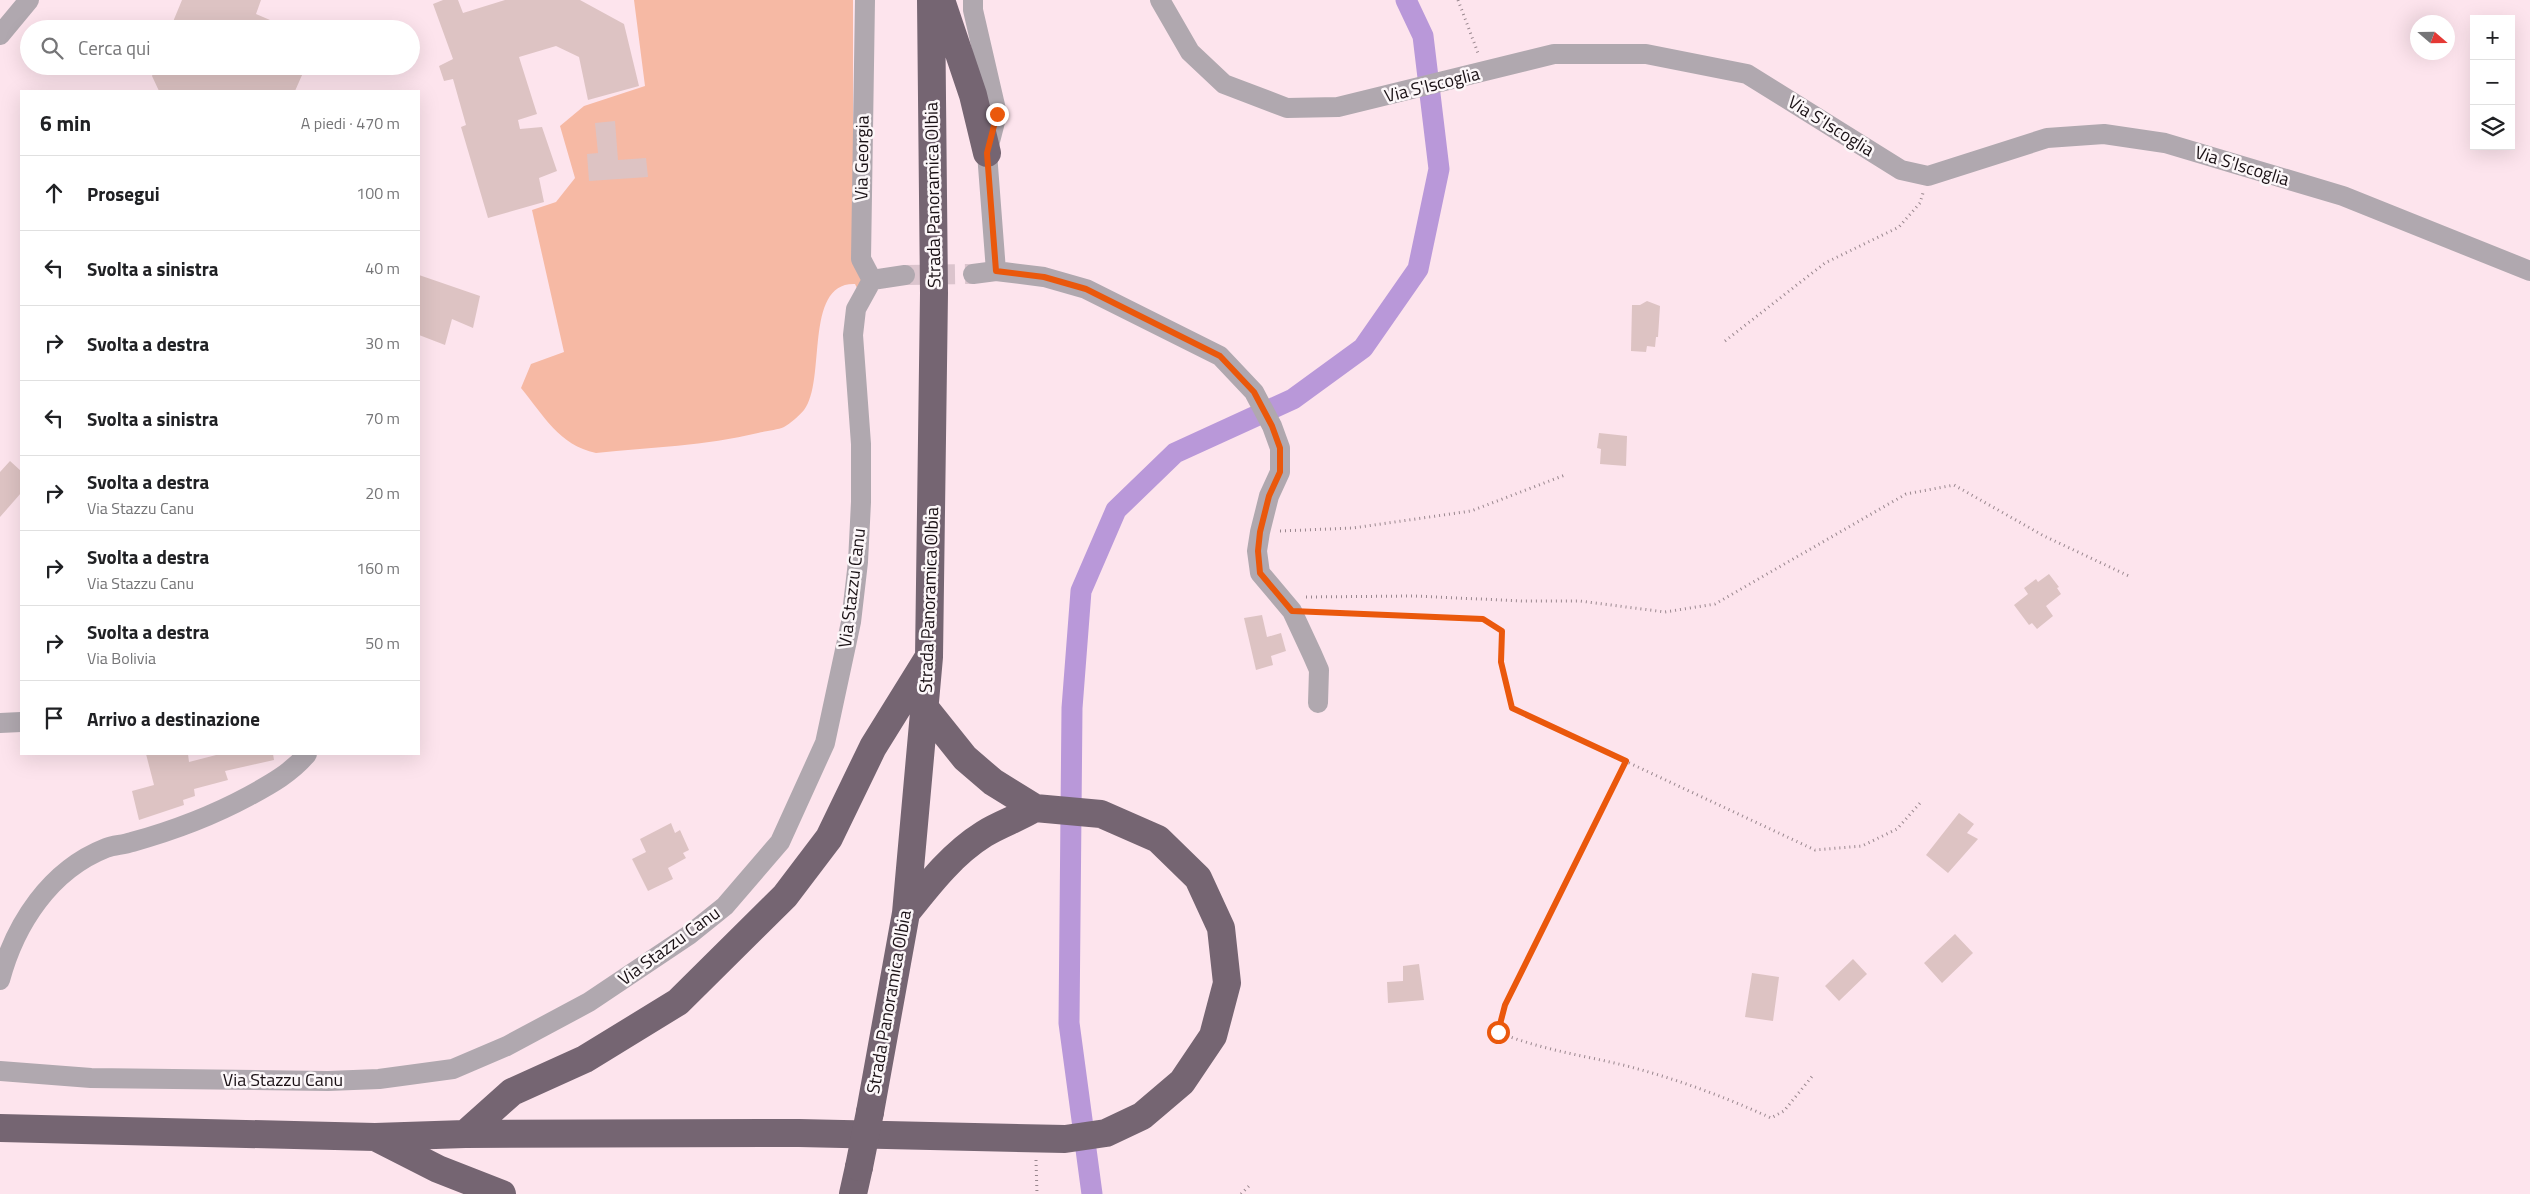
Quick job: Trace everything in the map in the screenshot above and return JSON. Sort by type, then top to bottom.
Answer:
[{"type":"highway","name":"Strada Panoramica Olbia","points":[[853,1194],[870,1112],[906,913],[929,657],[934,293],[931,0]]},
{"type":"highway","points":[[941,0],[973,95],[987,153]]},
{"type":"highway","points":[[465,1134],[512,1092],[585,1059],[678,1002],[785,896],[829,838],[873,747],[929,657]]},
{"type":"highway","points":[[0,1128],[376,1137],[465,1134],[799,1133],[1065,1139],[1106,1133],[1142,1116],[1182,1082],[1213,1036],[1227,983],[1221,928],[1198,878],[1158,839],[1100,814],[1045,809],[992,782],[965,758],[925,708]]},
{"type":"highway","points":[[906,913],[938,873],[957,854],[984,834],[1019,818],[1045,809]]},
{"type":"highway","points":[[376,1137],[438,1169],[502,1194]]},
{"type":"street","points":[[0,35],[29,0]]},
{"type":"street","name":"Via Georgia","points":[[865,0],[860,259],[872,280]]},
{"type":"street","points":[[974,0],[973,10],[997,114],[987,153],[996,271]]},
{"type":"street","name":"Via S'Iscoglia","points":[[1160,0],[1190,52],[1224,84],[1287,108],[1338,107],[1456,80],[1554,54],[1646,54],[1747,74],[1901,170],[1928,176],[2047,138],[2104,134],[2164,143],[2343,196],[2530,271]]},
{"type":"street","points":[[973,274],[996,271],[1044,277],[1086,289],[1220,356],[1254,392],[1272,426],[1280,448],[1280,472],[1269,496],[1260,532],[1258,551],[1260,573],[1286,604],[1319,670],[1318,703]]},
{"type":"street","points":[[872,280],[905,276]]},
{"type":"street","name":"Via Stazzu Canu","points":[[0,1071],[91,1078],[328,1081],[379,1079],[453,1069],[507,1046],[589,1002],[689,936],[725,906],[780,842],[825,743],[852,622],[862,502],[861,444],[853,335],[856,309],[872,280]]},
{"type":"street","points":[[0,723],[20,722]]},
{"type":"street","points":[[0,980],[16,937],[36,902],[75,864],[107,848],[131,843],[192,822],[234,804],[282,778],[306,755]]},
{"type":"path","points":[[1458,0],[1485,72]]},
{"type":"path","points":[[1725,341],[1825,263],[1899,227],[1920,203],[1928,176]]},
{"type":"path","points":[[1260,532],[1353,528],[1471,511],[1565,475]]},
{"type":"path","points":[[1286,604],[1414,596],[1522,602],[1580,601],[1665,612],[1706,606],[1715,604],[1906,494],[1954,485],[2044,536],[2131,577]]},
{"type":"path","points":[[1286,604],[1483,619],[1502,631],[1501,662],[1512,708],[1815,850],[1862,846],[1897,829],[1921,802]]},
{"type":"path","points":[[1626,761],[1505,1005],[1498,1032],[1520,1041],[1690,1084],[1771,1118],[1784,1111],[1814,1074]]},
{"type":"path","points":[[1036,1139],[1037,1194]]},
{"type":"path","points":[[1241,1194],[1249,1186]]},
{"type":"shaded area","points":[[634,0],[853,0],[853,176],[868,269],[858,290],[855,284],[839,288],[828,299],[822,315],[811,396],[804,410],[786,426],[775,430],[718,441],[596,453],[583,449],[562,436],[545,419],[521,388],[531,364],[564,352],[532,210],[556,202],[575,178],[560,126],[584,106],[645,86]]},
{"type":"building","points":[[182,0],[261,0],[256,14],[270,20],[174,20]]},
{"type":"building","points":[[443,0],[458,0],[463,13],[505,0],[580,0],[624,24],[639,86],[588,100],[579,57],[556,46],[519,57],[537,114],[518,120],[520,129],[542,127],[557,171],[539,178],[544,202],[488,218],[461,127],[466,125],[453,79],[444,81],[439,66],[453,59],[433,4]]},
{"type":"building","points":[[302,75],[295,90],[159,90],[152,76]]},
{"type":"building","points":[[615,121],[618,160],[646,158],[648,177],[589,181],[587,154],[598,153],[595,123]]},
{"type":"building","points":[[420,275],[480,296],[473,328],[452,319],[445,345],[420,335]]},
{"type":"building","points":[[1647,301],[1660,306],[1658,337],[1656,337],[1655,347],[1647,346],[1646,352],[1631,351],[1632,305],[1640,305]]},
{"type":"building","points":[[1599,433],[1627,436],[1626,466],[1600,464],[1601,449],[1597,448]]},
{"type":"building","points":[[10,461],[20,470],[20,494],[0,517],[0,472]]},
{"type":"building","points":[[2049,574],[2059,587],[2057,588],[2061,594],[2046,606],[2053,616],[2037,629],[2032,623],[2029,625],[2014,605],[2028,594],[2024,588],[2036,579],[2038,582]]},
{"type":"building","points":[[1262,615],[1267,637],[1281,633],[1286,651],[1271,656],[1273,665],[1256,670],[1244,618]]},
{"type":"building","points":[[146,755],[188,755],[189,762],[216,755],[273,755],[274,760],[225,771],[228,780],[194,789],[195,796],[183,800],[184,805],[139,820],[132,791],[154,785]]},
{"type":"building","points":[[1959,813],[1974,824],[1967,833],[1978,839],[1948,873],[1926,855]]},
{"type":"building","points":[[671,823],[675,833],[680,830],[689,850],[683,853],[686,858],[668,868],[673,879],[648,891],[632,859],[646,852],[640,839]]},
{"type":"building","points":[[1955,934],[1973,953],[1942,983],[1924,963]]},
{"type":"building","points":[[1853,959],[1867,974],[1839,1001],[1825,986]]},
{"type":"building","points":[[1419,964],[1424,1000],[1388,1003],[1387,982],[1403,981],[1403,966]]},
{"type":"building","points":[[1752,973],[1779,977],[1773,1021],[1745,1017]]},
{"type":"waterway","points":[[1092,1194],[1069,1023],[1072,708],[1081,591],[1116,510],[1175,453],[1293,399],[1363,348],[1418,269],[1439,169],[1423,36],[1406,0]]},
{"type":"tunnel","points":[[905,275],[973,274]]},
{"type":"route","points":[[997,114],[987,153],[996,271],[1044,277],[1086,289],[1156,322],[1220,356],[1254,392],[1272,426],[1280,448],[1280,472],[1269,496],[1260,532],[1258,551],[1260,573],[1292,611],[1483,619],[1502,631],[1501,662],[1512,708],[1626,761],[1505,1005],[1498,1032]]}]
